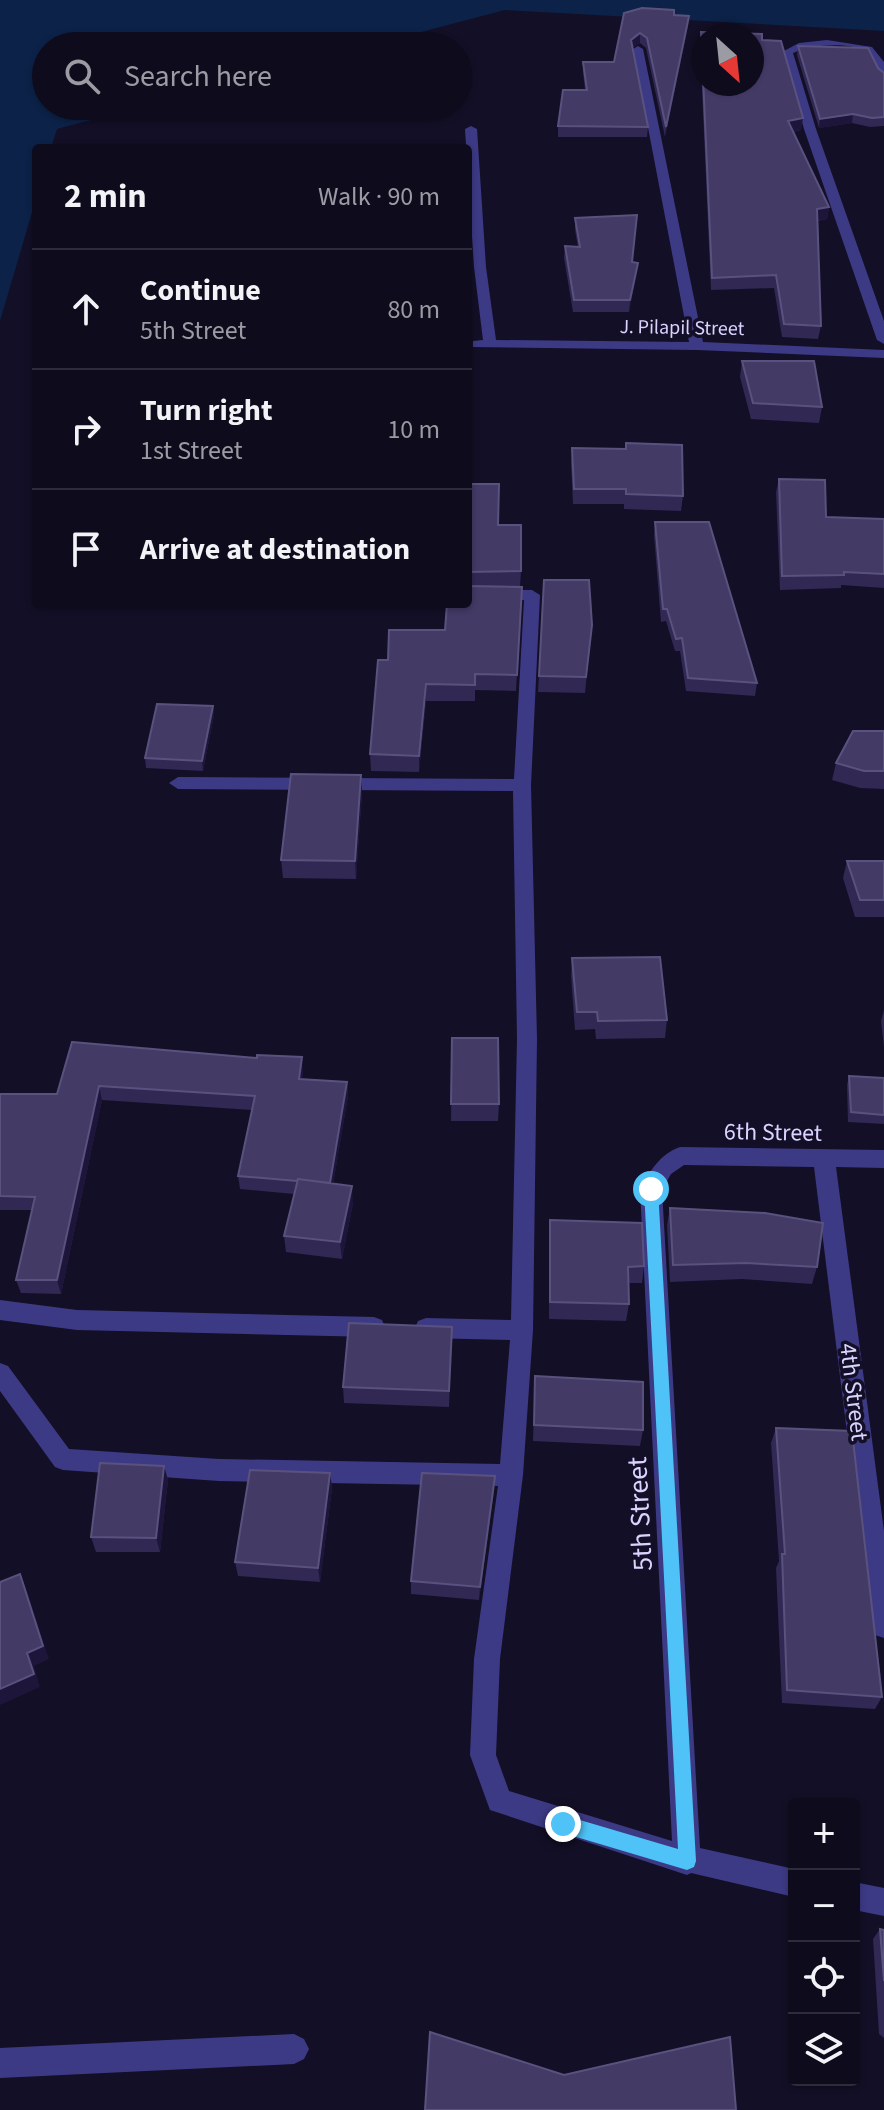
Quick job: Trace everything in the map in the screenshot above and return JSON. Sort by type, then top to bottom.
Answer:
[{"type":"street","points":[[884,77],[877,57],[860,46],[807,44],[787,52],[810,129],[884,340]]},
{"type":"street","points":[[638,49],[697,346]]},
{"type":"street","name":"J. Pilapil Street","points":[[471,129],[472,144]]},
{"type":"street","name":"J. Pilapil Street","points":[[472,144],[484,345],[697,346],[884,354]]},
{"type":"street","points":[[472,595],[532,595],[522,785],[527,1039],[522,1330],[511,1475],[487,1659],[483,1755],[499,1801],[563,1824],[687,1861],[788,1882]]},
{"type":"street","points":[[178,783],[522,785]]},
{"type":"street","name":"6th Street","points":[[664,1168],[680,1156],[884,1159]]},
{"type":"street","name":"4th Street","points":[[824,1159],[884,1626]]},
{"type":"street","name":"5th Street","points":[[664,1168],[651,1189],[687,1861]]},
{"type":"street","points":[[0,1310],[77,1320],[522,1330]]},
{"type":"street","points":[[0,1373],[63,1459],[219,1470],[511,1475]]},
{"type":"street","points":[[860,1897],[884,1902]]},
{"type":"street","points":[[0,2063],[294,2049]]},
{"type":"water","points":[[0,0],[884,0],[884,31],[505,10],[421,32],[32,32],[32,120],[91,120],[57,129],[52,144],[32,144],[32,213],[0,321]]},
{"type":"building","points":[[642,8],[674,10],[674,15],[689,16],[666,127],[647,38],[640,33],[631,40],[648,127],[558,126],[563,90],[587,90],[583,62],[614,62],[624,13]]},
{"type":"building","points":[[764,40],[781,41],[803,118],[788,121],[829,207],[817,209],[821,326],[784,324],[776,275],[712,278],[704,96],[764,96]]},
{"type":"building","points":[[798,46],[868,48],[884,73],[884,117],[853,114],[820,119]]},
{"type":"building","points":[[637,215],[632,262],[638,263],[630,300],[574,300],[565,246],[580,247],[575,218]]},
{"type":"building","points":[[742,361],[814,361],[822,407],[753,403]]},
{"type":"building","points":[[626,443],[682,445],[683,496],[626,494],[626,489],[574,489],[572,448],[626,449]]},
{"type":"building","points":[[779,479],[825,480],[826,517],[884,519],[884,574],[844,572],[844,575],[782,576]]},
{"type":"building","points":[[472,484],[499,484],[498,525],[521,525],[521,571],[472,572]]},
{"type":"building","points":[[655,522],[709,522],[757,683],[688,678],[682,638],[676,639],[667,609],[663,609]]},
{"type":"building","points":[[544,580],[589,580],[592,625],[586,677],[539,676]]},
{"type":"building","points":[[472,586],[522,587],[517,675],[475,674],[475,685],[426,684],[419,756],[370,754],[378,660],[388,660],[389,630],[445,630],[447,608],[472,608]]},
{"type":"building","points":[[157,704],[213,706],[202,761],[145,758]]},
{"type":"building","points":[[853,731],[884,731],[884,771],[864,771],[836,763]]},
{"type":"building","points":[[291,774],[361,775],[355,861],[281,860]]},
{"type":"building","points":[[847,861],[884,861],[884,900],[860,900]]},
{"type":"building","points":[[660,957],[667,1020],[598,1021],[597,1012],[577,1012],[572,958]]},
{"type":"building","points":[[452,1038],[498,1038],[499,1104],[451,1104]]},
{"type":"building","points":[[72,1042],[257,1058],[257,1055],[302,1057],[299,1079],[347,1082],[330,1183],[238,1176],[255,1096],[99,1086],[57,1280],[16,1280],[35,1197],[0,1196],[0,1094],[57,1094]]},
{"type":"building","points":[[849,1076],[884,1078],[884,1115],[851,1112]]},
{"type":"building","points":[[298,1179],[352,1186],[340,1242],[284,1236]]},
{"type":"building","points":[[670,1208],[765,1213],[823,1223],[817,1267],[746,1263],[673,1265]]},
{"type":"building","points":[[550,1220],[642,1223],[644,1266],[628,1267],[629,1304],[550,1302]]},
{"type":"building","points":[[349,1323],[452,1327],[449,1391],[343,1387]]},
{"type":"building","points":[[535,1376],[643,1382],[643,1430],[534,1425]]},
{"type":"building","points":[[776,1428],[852,1431],[882,1697],[787,1690],[782,1554],[785,1554]]},
{"type":"building","points":[[100,1463],[164,1466],[156,1538],[91,1537]]},
{"type":"building","points":[[250,1470],[330,1473],[318,1568],[235,1562]]},
{"type":"building","points":[[422,1473],[495,1476],[480,1587],[411,1581]]},
{"type":"building","points":[[20,1574],[43,1646],[27,1653],[34,1674],[0,1689],[0,1582]]},
{"type":"building","points":[[880,1929],[884,1930],[884,1981]]},
{"type":"building","points":[[430,2032],[564,2075],[730,2037],[736,2110],[425,2110]]},
{"type":"route","points":[[563,1824],[687,1861],[651,1189]]}]
